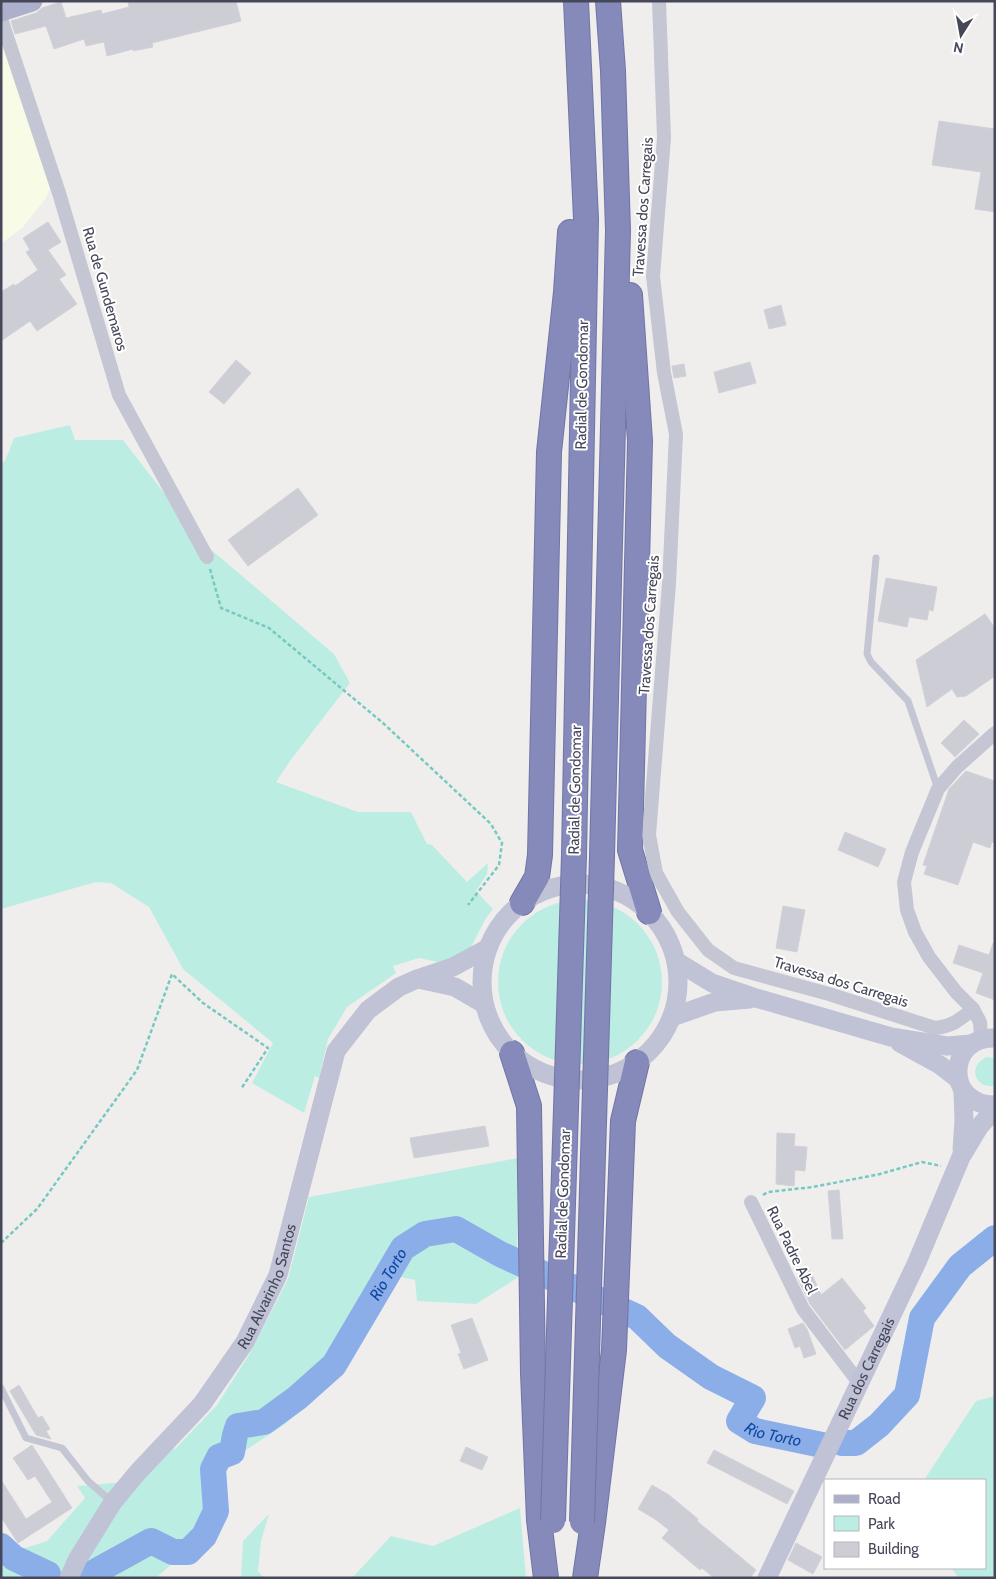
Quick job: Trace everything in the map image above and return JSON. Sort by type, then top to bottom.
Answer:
[{"type":"highway","name":"Radial de Gondomar","points":[[546,1578],[546,1520],[574,855],[586,219],[576,1]]},
{"type":"highway","name":"Radial de Gondomar","points":[[584,1578],[588,1522],[618,231],[613,71],[608,1]]},
{"type":"highway","points":[[522,903],[537,877],[540,855],[549,452],[566,292],[580,115]]},
{"type":"highway","points":[[618,231],[629,280],[640,442],[630,850],[649,912]]},
{"type":"highway","points":[[512,1053],[529,1106],[533,1373],[546,1520]]},
{"type":"highway","points":[[588,1522],[614,1350],[623,1121],[637,1062]]},
{"type":"main road","points":[[1,11],[32,1]]},
{"type":"street","name":"Travessa dos Carregais","points":[[659,1],[664,138],[653,276],[664,373],[676,434],[669,584],[649,835],[656,873],[678,912],[708,950],[734,968],[829,994],[934,1028],[947,1027],[973,1009]]},
{"type":"street","name":"Rua de Gundemaros","points":[[1,19],[60,193],[119,394],[207,556]]},
{"type":"street","points":[[676,961],[712,983],[756,998],[890,1037],[947,1046],[986,1038],[973,1009],[956,992],[929,957],[907,910],[904,882],[912,852],[938,789],[957,767],[995,733]]},
{"type":"street","points":[[577,884],[614,890],[649,912],[670,942],[676,961],[678,990],[672,1017],[652,1050],[620,1072],[602,1078],[583,1080],[573,1080],[545,1074],[528,1065],[512,1053],[490,1023],[484,1004],[482,986],[483,966],[488,948],[496,931],[508,915],[522,903],[539,893],[577,884]]},
{"type":"street","name":"Rua Alvarinho Santos","points":[[68,1578],[113,1502],[138,1472],[202,1404],[249,1334],[278,1275],[336,1051],[368,1010],[399,988],[417,979],[454,967],[488,948]]},
{"type":"street","points":[[417,979],[455,986],[484,1004]]},
{"type":"street","points":[[672,1017],[714,1002],[756,998]]},
{"type":"street","points":[[890,1037],[940,1065],[961,1085],[973,1100],[986,1105],[995,1105]]},
{"type":"street","name":"Rua dos Carregais","points":[[958,1164],[964,1120],[958,1066],[962,1054],[986,1038]]},
{"type":"street","name":"Rua dos Carregais","points":[[767,1578],[917,1262],[958,1164],[979,1127],[995,1110]]},
{"type":"street","name":"Rua Padre Abel","points":[[751,1202],[803,1309],[860,1384]]},
{"type":"lane","points":[[876,558],[867,654],[871,662],[908,702],[938,789]]},
{"type":"lane","points":[[1,1388],[26,1438],[62,1448],[88,1481],[113,1502]]},
{"type":"path","points":[[207,556],[221,608],[268,628],[383,723],[491,824],[502,843],[499,865],[468,905]]},
{"type":"path","points":[[1,1243],[37,1209],[137,1070],[172,974],[203,1003],[268,1048],[241,1089]]},
{"type":"path","name":"Rua Padre Abel","points":[[751,1202],[768,1192],[813,1187],[880,1174],[922,1162],[938,1165],[958,1164]]},
{"type":"shaded area","points":[[1,37],[52,184],[46,198],[23,227],[1,244]]},
{"type":"green space","points":[[70,425],[75,440],[123,440],[202,542],[334,654],[350,683],[276,782],[358,812],[411,812],[427,844],[432,845],[467,882],[488,863],[487,874],[476,891],[493,909],[486,918],[470,949],[470,969],[419,958],[393,966],[396,973],[347,1007],[328,1039],[319,1078],[315,1076],[304,1113],[252,1083],[273,1043],[183,969],[149,907],[111,883],[96,882],[1,909],[1,463],[5,461],[14,438]]},
{"type":"green space","points":[[580,900],[604,904],[625,914],[638,924],[648,937],[658,958],[662,982],[658,1006],[648,1027],[638,1040],[625,1050],[604,1060],[580,1064],[556,1060],[535,1050],[522,1040],[512,1027],[502,1006],[498,982],[502,958],[512,937],[522,924],[535,914],[556,904]]},
{"type":"green space","points":[[987,1057],[995,1058],[995,1086],[982,1084],[976,1076],[975,1070],[977,1065]]},
{"type":"green space","points":[[518,1158],[517,1278],[476,1304],[417,1301],[415,1280],[401,1277],[390,1261],[331,1362],[319,1394],[285,1424],[219,1468],[221,1515],[215,1524],[214,1530],[195,1557],[175,1561],[156,1578],[1,1578],[1,1548],[7,1554],[47,1541],[85,1498],[77,1486],[137,1481],[167,1445],[175,1449],[217,1405],[250,1353],[288,1279],[309,1197]]},
{"type":"green space","points":[[995,1396],[995,1578],[959,1578],[952,1569],[986,1569],[986,1479],[925,1479],[976,1401]]},
{"type":"green space","points":[[520,1508],[526,1578],[352,1578],[391,1536],[433,1546]]},
{"type":"green space","points":[[269,1514],[261,1541],[258,1571],[264,1578],[241,1578],[243,1541]]},
{"type":"building","points":[[128,1],[236,1],[241,21],[152,43],[153,47],[133,51],[133,49],[107,56],[104,42],[86,46],[84,39],[54,49],[46,26],[15,34],[11,21],[61,2],[66,18],[101,10],[102,14],[129,7]]},
{"type":"building","points":[[939,121],[995,129],[995,212],[975,209],[981,172],[932,165]]},
{"type":"building","points":[[48,222],[61,242],[48,250],[66,275],[59,279],[77,304],[37,331],[30,321],[1,341],[1,292],[14,284],[15,286],[38,270],[26,252],[30,250],[23,238]]},
{"type":"building","points":[[781,305],[786,325],[769,329],[764,310]]},
{"type":"building","points":[[236,360],[251,373],[224,404],[209,392]]},
{"type":"building","points":[[750,362],[756,383],[719,393],[714,372]]},
{"type":"building","points":[[684,364],[686,376],[674,378],[672,366]]},
{"type":"building","points":[[298,488],[318,515],[248,566],[228,540]]},
{"type":"building","points":[[886,578],[937,587],[933,611],[929,610],[927,620],[909,617],[907,627],[878,621]]},
{"type":"building","points":[[985,614],[995,628],[995,676],[966,696],[957,697],[952,689],[927,707],[916,660]]},
{"type":"building","points":[[964,720],[979,734],[955,757],[941,743]]},
{"type":"building","points":[[966,771],[995,781],[995,843],[992,842],[990,848],[973,842],[958,885],[924,874],[927,866],[923,865],[949,789]]},
{"type":"building","points":[[845,832],[886,849],[878,867],[838,850]]},
{"type":"building","points":[[783,906],[805,910],[797,952],[776,948]]},
{"type":"building","points":[[993,943],[995,944],[995,1000],[976,993],[983,973],[953,963],[959,945],[989,955]]},
{"type":"building","points":[[485,1126],[489,1146],[414,1158],[410,1138]]},
{"type":"building","points":[[777,1133],[795,1134],[794,1146],[807,1147],[805,1171],[795,1170],[794,1186],[776,1184]]},
{"type":"building","points":[[839,1190],[843,1239],[832,1239],[828,1191]]},
{"type":"building","points":[[810,1270],[821,1295],[842,1278],[866,1308],[863,1311],[874,1326],[845,1350],[810,1304],[797,1277]]},
{"type":"building","points":[[472,1318],[488,1360],[464,1369],[458,1354],[461,1353],[451,1325]]},
{"type":"building","points":[[803,1323],[816,1354],[804,1358],[800,1346],[795,1348],[788,1329]]},
{"type":"building","points":[[19,1385],[38,1418],[42,1416],[50,1429],[46,1431],[51,1439],[36,1435],[17,1403],[10,1391]]},
{"type":"building","points":[[32,1445],[72,1508],[18,1543],[1,1517],[1,1480],[26,1519],[52,1502],[35,1476],[28,1480],[13,1458]]},
{"type":"building","points":[[466,1447],[488,1457],[482,1470],[460,1461]]},
{"type":"building","points":[[714,1450],[794,1491],[787,1504],[707,1463]]},
{"type":"building","points":[[652,1485],[669,1495],[756,1570],[750,1578],[714,1578],[702,1568],[700,1570],[662,1538],[669,1530],[638,1509]]},
{"type":"building","points":[[796,1543],[822,1557],[813,1574],[788,1560]]},
{"type":"waterway","name":"Rio Torto","points":[[84,1578],[151,1541],[173,1552],[188,1552],[204,1536],[216,1511],[213,1469],[219,1457],[232,1452],[238,1426],[264,1422],[297,1398],[334,1365],[403,1248],[425,1234],[456,1229],[500,1254],[637,1317],[667,1346],[711,1377],[753,1398],[739,1421],[755,1431],[822,1445]]},
{"type":"waterway","name":"Rio Torto","points":[[842,1443],[856,1443],[879,1425],[907,1395],[922,1318],[960,1266],[995,1238]]},
{"type":"waterway","name":"Rio Torto","points":[[1,1546],[14,1558],[48,1574]]}]
